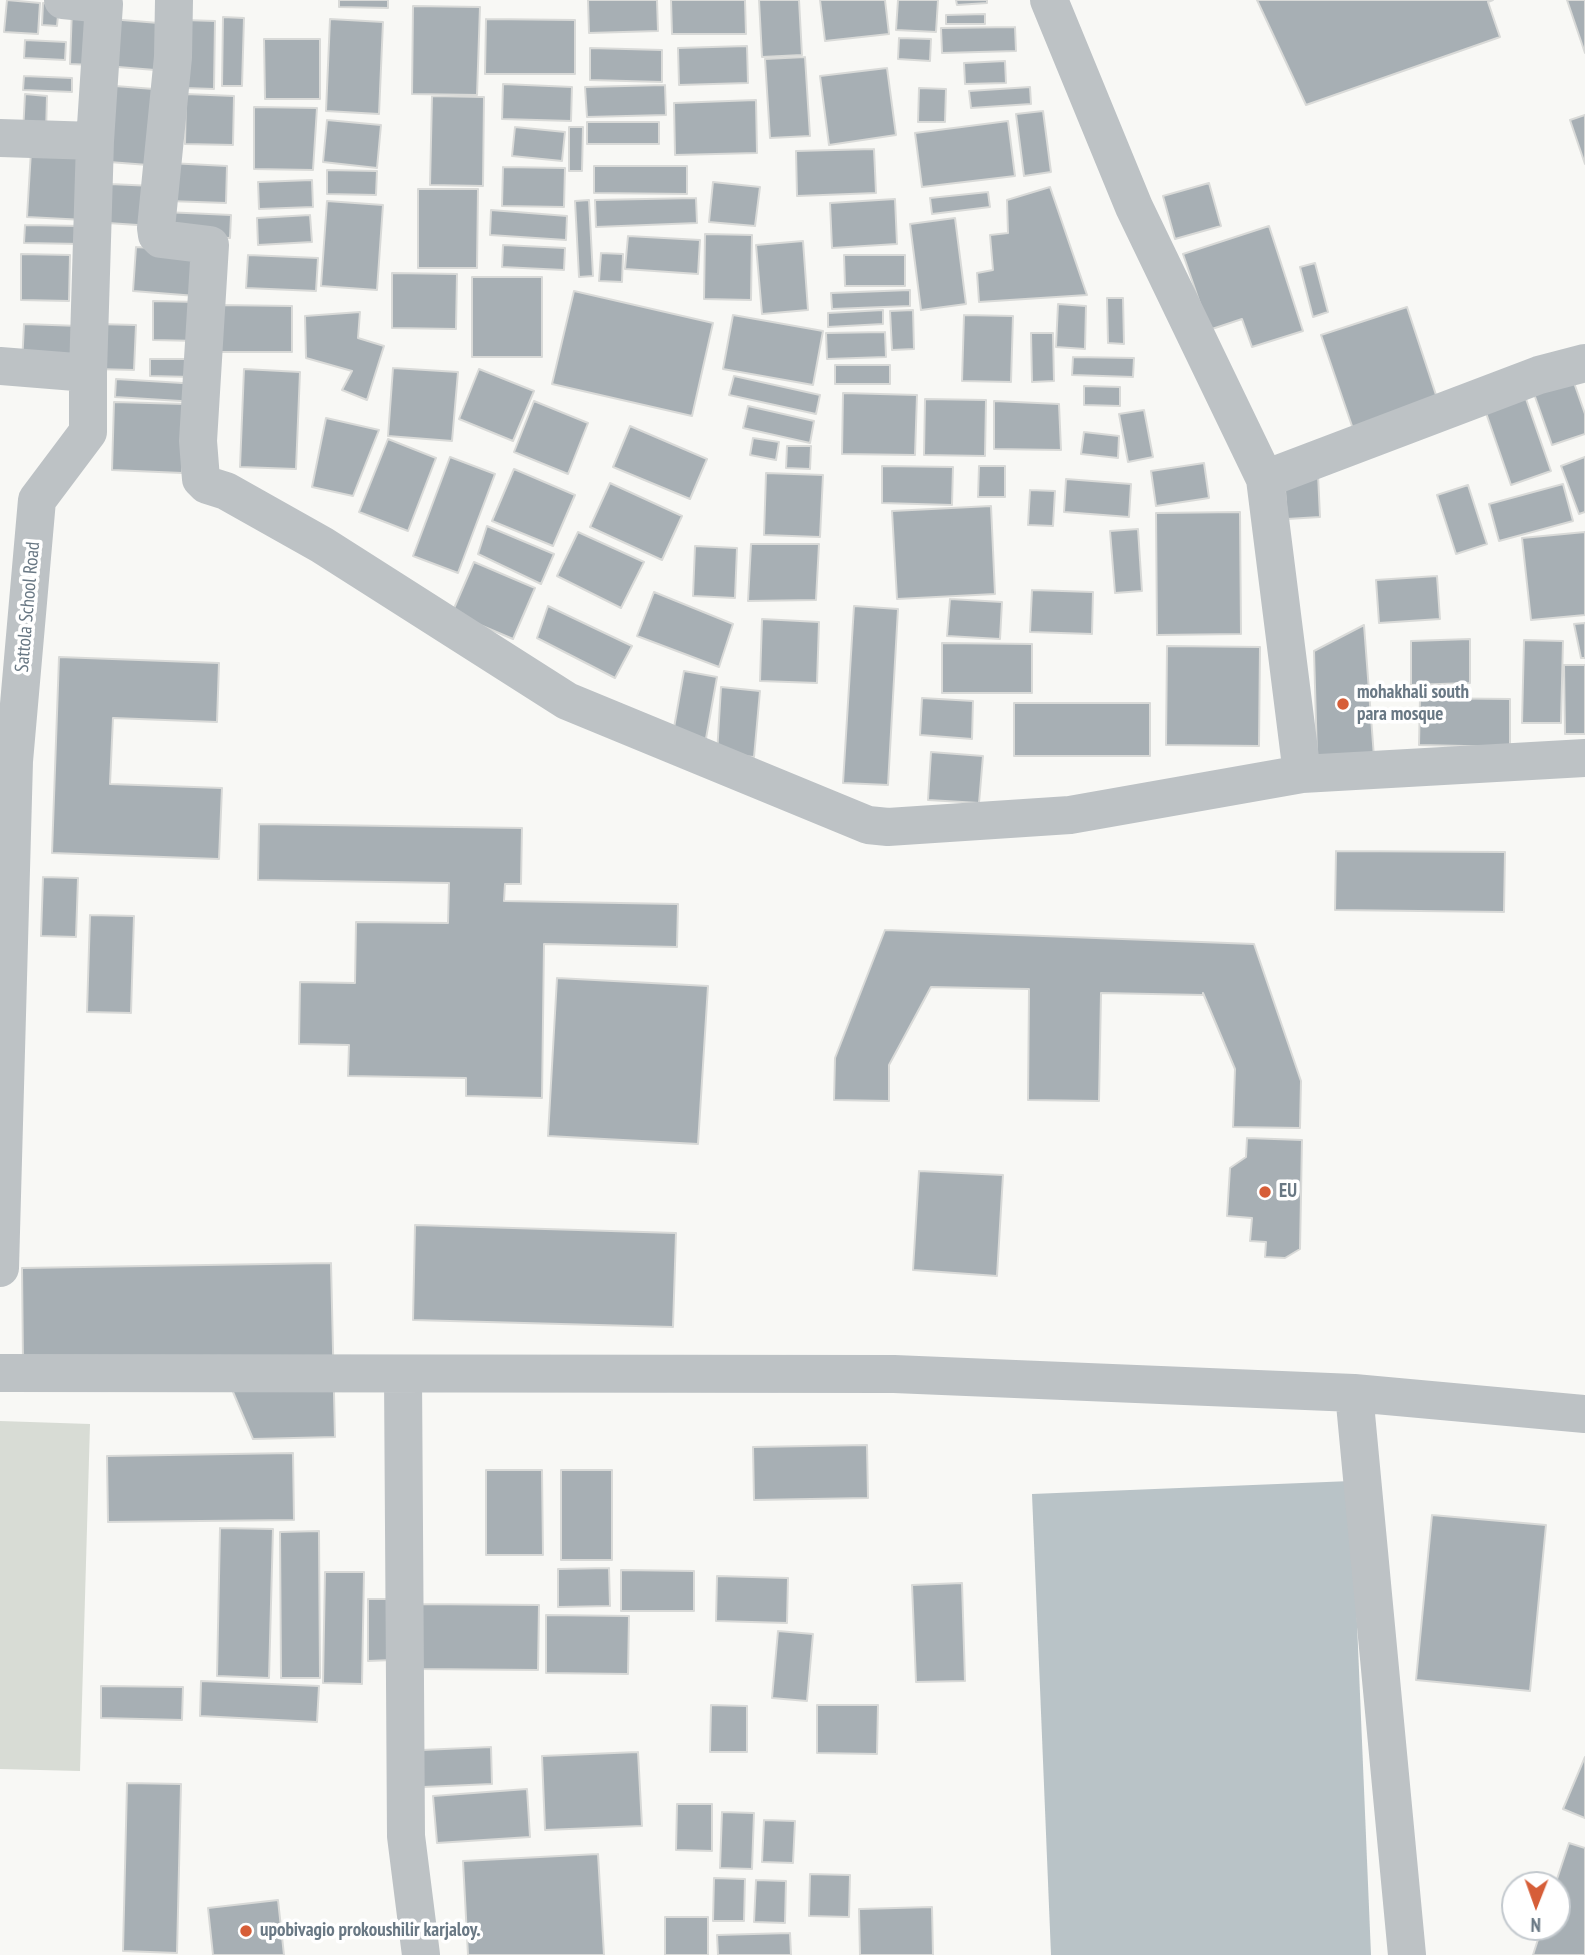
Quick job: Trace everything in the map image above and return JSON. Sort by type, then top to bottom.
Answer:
[{"type":"street","name":"Sattola School Road","points":[[0,1268],[14,761],[37,500],[88,432],[95,141],[104,4],[63,0]]},
{"type":"street","points":[[174,0],[173,57],[156,228],[161,239],[210,244],[198,441],[201,479],[207,485],[226,491],[322,545],[567,701],[868,825],[888,827],[1070,815],[1302,774],[1585,758]]},
{"type":"street","points":[[1049,0],[1134,206],[1265,479],[1302,774]]},
{"type":"street","points":[[0,138],[95,141]]},
{"type":"street","points":[[1265,479],[1539,375],[1585,363]]},
{"type":"street","points":[[0,366],[88,373]]},
{"type":"street","points":[[0,1373],[894,1374],[1354,1393],[1585,1414]]},
{"type":"street","points":[[403,1374],[406,1836],[421,1955]]},
{"type":"street","points":[[1354,1393],[1407,1955]]},
{"type":"shaded area","points":[[0,1421],[90,1424],[80,1771],[0,1769]]},
{"type":"shaded area","points":[[1351,1481],[1371,1955],[1051,1955],[1032,1494]]},
{"type":"building","points":[[7,0],[40,3],[38,34],[4,32]]},
{"type":"building","points":[[339,0],[388,0],[388,8],[339,7]]},
{"type":"building","points":[[588,0],[657,0],[658,31],[589,33]]},
{"type":"building","points":[[671,0],[745,0],[746,34],[672,34]]},
{"type":"building","points":[[759,0],[799,0],[802,55],[762,57]]},
{"type":"building","points":[[820,0],[885,0],[889,34],[825,41]]},
{"type":"building","points":[[898,0],[938,0],[936,32],[896,30]]},
{"type":"building","points":[[956,0],[987,0],[987,3],[957,5]]},
{"type":"building","points":[[1257,0],[1493,0],[1488,2],[1500,37],[1306,105]]},
{"type":"building","points":[[1567,0],[1585,0],[1585,53]]},
{"type":"building","points":[[43,3],[59,5],[57,26],[42,25]]},
{"type":"building","points":[[413,6],[480,7],[477,95],[412,94]]},
{"type":"building","points":[[72,8],[95,9],[92,65],[70,64]]},
{"type":"building","points":[[985,14],[985,24],[946,24],[946,15]]},
{"type":"building","points":[[223,17],[244,18],[242,86],[222,86]]},
{"type":"building","points":[[110,19],[171,24],[167,71],[106,66]]},
{"type":"building","points":[[330,19],[383,22],[379,114],[326,111]]},
{"type":"building","points":[[486,19],[575,20],[575,74],[485,74]]},
{"type":"building","points":[[185,20],[215,21],[214,89],[184,88]]},
{"type":"building","points":[[1015,27],[1016,51],[942,53],[941,28]]},
{"type":"building","points":[[899,38],[931,39],[930,61],[898,59]]},
{"type":"building","points":[[264,39],[320,39],[320,99],[265,99]]},
{"type":"building","points":[[25,40],[66,42],[65,60],[24,58]]},
{"type":"building","points":[[747,46],[748,83],[679,85],[678,48]]},
{"type":"building","points":[[590,48],[662,50],[662,82],[590,80]]},
{"type":"building","points":[[805,57],[810,136],[770,138],[765,59]]},
{"type":"building","points":[[1005,61],[1006,83],[965,84],[964,63]]},
{"type":"building","points":[[887,68],[896,135],[829,145],[820,76]]},
{"type":"building","points":[[24,76],[72,78],[72,92],[23,90]]},
{"type":"building","points":[[503,84],[572,87],[571,121],[502,119]]},
{"type":"building","points":[[665,85],[666,115],[587,117],[585,87]]},
{"type":"building","points":[[115,86],[167,90],[161,166],[109,162]]},
{"type":"building","points":[[1030,87],[1031,104],[971,108],[969,91]]},
{"type":"building","points":[[919,88],[946,89],[945,122],[918,122]]},
{"type":"building","points":[[25,94],[47,96],[46,133],[23,133]]},
{"type":"building","points":[[186,94],[234,96],[233,145],[185,144]]},
{"type":"building","points":[[432,96],[484,97],[483,186],[430,185]]},
{"type":"building","points":[[756,100],[757,153],[675,155],[674,103]]},
{"type":"building","points":[[254,107],[317,108],[313,170],[254,169]]},
{"type":"building","points":[[1043,111],[1051,172],[1024,176],[1016,114]]},
{"type":"building","points":[[1585,115],[1585,164],[1570,120]]},
{"type":"building","points":[[327,120],[381,125],[377,168],[323,162]]},
{"type":"building","points":[[1008,121],[1015,176],[922,187],[915,133]]},
{"type":"building","points":[[587,122],[659,122],[659,144],[587,144]]},
{"type":"building","points":[[515,127],[565,132],[562,161],[512,156]]},
{"type":"building","points":[[569,127],[583,127],[582,171],[569,171]]},
{"type":"building","points":[[874,149],[876,193],[797,196],[796,151]]},
{"type":"building","points":[[31,151],[89,154],[85,220],[27,217]]},
{"type":"building","points":[[169,163],[227,166],[226,203],[168,201]]},
{"type":"building","points":[[594,166],[687,166],[687,194],[594,193]]},
{"type":"building","points":[[503,167],[565,168],[564,207],[502,206]]},
{"type":"building","points":[[327,170],[377,171],[376,195],[327,194]]},
{"type":"building","points":[[312,180],[313,207],[259,209],[258,182]]},
{"type":"building","points":[[713,182],[760,187],[755,226],[709,222]]},
{"type":"building","points":[[1209,183],[1221,226],[1175,239],[1163,196]]},
{"type":"building","points":[[110,184],[153,186],[152,226],[108,223]]},
{"type":"building","points":[[1050,187],[1087,295],[979,302],[977,273],[993,270],[990,235],[1008,233],[1007,200]]},
{"type":"building","points":[[418,189],[478,189],[477,268],[418,268]]},
{"type":"building","points":[[988,192],[990,207],[932,214],[930,198]]},
{"type":"building","points":[[696,198],[697,223],[596,227],[595,200]]},
{"type":"building","points":[[895,199],[897,244],[832,248],[830,203]]},
{"type":"building","points":[[589,200],[593,276],[579,277],[575,201]]},
{"type":"building","points":[[327,201],[383,205],[377,290],[321,286]]},
{"type":"building","points":[[491,210],[567,216],[566,240],[490,235]]},
{"type":"building","points":[[164,212],[231,215],[230,238],[163,235]]},
{"type":"building","points":[[310,215],[312,242],[258,245],[257,218]]},
{"type":"building","points":[[955,218],[966,304],[921,310],[910,224]]},
{"type":"building","points":[[25,225],[82,226],[81,244],[24,243]]},
{"type":"building","points":[[1269,226],[1303,331],[1252,347],[1242,319],[1209,330],[1183,254]]},
{"type":"building","points":[[705,234],[752,235],[751,300],[704,299]]},
{"type":"building","points":[[628,236],[700,240],[698,274],[625,269]]},
{"type":"building","points":[[803,241],[808,310],[762,314],[756,245]]},
{"type":"building","points":[[503,245],[565,248],[564,270],[502,267]]},
{"type":"building","points":[[136,247],[199,251],[196,296],[133,291]]},
{"type":"building","points":[[601,253],[623,254],[622,282],[599,281]]},
{"type":"building","points":[[21,254],[70,255],[69,301],[21,300]]},
{"type":"building","points":[[248,255],[318,258],[316,291],[246,288]]},
{"type":"building","points":[[844,255],[905,255],[905,286],[845,286]]},
{"type":"building","points":[[1315,263],[1328,312],[1313,317],[1300,267]]},
{"type":"building","points":[[392,273],[457,274],[456,329],[392,328]]},
{"type":"building","points":[[472,277],[542,277],[542,357],[472,357]]},
{"type":"building","points":[[910,290],[910,306],[832,309],[831,293]]},
{"type":"building","points":[[574,291],[713,323],[692,416],[552,384]]},
{"type":"building","points":[[1107,298],[1123,298],[1124,344],[1108,343]]},
{"type":"building","points":[[153,301],[199,302],[198,341],[153,340]]},
{"type":"building","points":[[1058,304],[1086,306],[1085,349],[1056,347]]},
{"type":"building","points":[[218,305],[292,306],[292,352],[218,352]]},
{"type":"building","points":[[1407,307],[1438,401],[1353,429],[1321,335]]},
{"type":"building","points":[[883,310],[883,324],[828,327],[828,313]]},
{"type":"building","points":[[913,310],[914,349],[892,350],[890,311]]},
{"type":"building","points":[[360,312],[358,338],[384,346],[367,400],[342,390],[352,371],[306,358],[305,316]]},
{"type":"building","points":[[733,315],[823,331],[813,385],[723,369]]},
{"type":"building","points":[[964,315],[1013,316],[1011,382],[962,381]]},
{"type":"building","points":[[24,324],[80,326],[79,366],[22,365]]},
{"type":"building","points":[[97,324],[136,325],[134,370],[95,369]]},
{"type":"building","points":[[885,332],[886,357],[827,359],[826,333]]},
{"type":"building","points":[[1031,333],[1053,333],[1054,381],[1032,382]]},
{"type":"building","points":[[1073,357],[1134,358],[1133,377],[1072,375]]},
{"type":"building","points":[[150,359],[193,359],[192,377],[150,376]]},
{"type":"building","points":[[835,365],[890,365],[890,384],[835,384]]},
{"type":"building","points":[[393,368],[458,372],[452,441],[388,436]]},
{"type":"building","points":[[244,369],[300,372],[296,469],[240,467]]},
{"type":"building","points":[[479,369],[534,391],[513,441],[459,419]]},
{"type":"building","points":[[734,376],[820,395],[816,414],[729,395]]},
{"type":"building","points":[[1572,377],[1585,414],[1585,434],[1552,445],[1533,391]]},
{"type":"building","points":[[116,379],[199,384],[197,402],[115,397]]},
{"type":"building","points":[[1084,386],[1120,387],[1120,406],[1084,405]]},
{"type":"building","points":[[843,393],[917,395],[915,455],[842,454]]},
{"type":"building","points":[[1525,396],[1551,471],[1511,485],[1485,410]]},
{"type":"building","points":[[925,399],[986,400],[985,456],[924,455]]},
{"type":"building","points":[[534,401],[588,423],[568,474],[514,452]]},
{"type":"building","points":[[994,401],[1059,404],[1061,450],[994,449]]},
{"type":"building","points":[[114,402],[185,404],[182,473],[112,470]]},
{"type":"building","points":[[748,406],[814,421],[810,443],[743,428]]},
{"type":"building","points":[[1144,410],[1153,457],[1128,462],[1119,414]]},
{"type":"building","points":[[326,418],[379,430],[353,496],[312,487]]},
{"type":"building","points":[[630,426],[707,459],[690,499],[613,467]]},
{"type":"building","points":[[1084,432],[1119,436],[1118,458],[1081,454]]},
{"type":"building","points":[[753,438],[779,442],[776,460],[750,455]]},
{"type":"building","points":[[388,439],[436,458],[408,531],[359,512]]},
{"type":"building","points":[[787,446],[811,446],[810,469],[786,468]]},
{"type":"building","points":[[450,457],[495,474],[458,573],[413,556]]},
{"type":"building","points":[[1585,457],[1585,512],[1579,514],[1561,466]]},
{"type":"building","points":[[1204,463],[1209,498],[1156,506],[1151,471]]},
{"type":"building","points":[[882,466],[953,467],[952,505],[882,503]]},
{"type":"building","points":[[979,466],[1005,466],[1005,497],[978,497]]},
{"type":"building","points":[[514,469],[575,495],[553,546],[492,521]]},
{"type":"building","points":[[766,473],[823,475],[820,537],[764,535]]},
{"type":"building","points":[[1318,474],[1320,517],[1287,519],[1284,476]]},
{"type":"building","points":[[1066,479],[1131,484],[1129,517],[1064,512]]},
{"type":"building","points":[[610,483],[682,516],[662,560],[590,527]]},
{"type":"building","points":[[1563,484],[1573,521],[1499,541],[1489,504]]},
{"type":"building","points":[[1468,485],[1487,544],[1456,554],[1437,495]]},
{"type":"building","points":[[1030,490],[1055,491],[1053,526],[1028,525]]},
{"type":"building","points":[[991,506],[995,594],[897,599],[892,511]]},
{"type":"building","points":[[1240,512],[1241,634],[1157,635],[1156,513]]},
{"type":"building","points":[[487,526],[554,554],[541,584],[478,554]]},
{"type":"building","points":[[1138,529],[1142,591],[1115,593],[1110,531]]},
{"type":"building","points":[[578,532],[644,562],[621,608],[557,576]]},
{"type":"building","points":[[1585,532],[1585,615],[1531,620],[1522,538]]},
{"type":"building","points":[[751,544],[819,544],[816,600],[748,601]]},
{"type":"building","points":[[695,546],[737,548],[735,598],[693,596]]},
{"type":"building","points":[[474,562],[535,588],[513,639],[452,613]]},
{"type":"building","points":[[1437,576],[1440,619],[1379,623],[1376,580]]},
{"type":"building","points":[[1032,590],[1093,592],[1092,634],[1030,632]]},
{"type":"building","points":[[654,592],[733,624],[719,667],[637,636]]},
{"type":"building","points":[[950,599],[1002,602],[1000,639],[947,636]]},
{"type":"building","points":[[548,606],[632,646],[615,678],[537,638]]},
{"type":"building","points":[[854,606],[898,609],[888,785],[843,783]]},
{"type":"building","points":[[762,619],[819,622],[817,683],[760,681]]},
{"type":"building","points":[[1585,623],[1585,658],[1581,658],[1574,624]]},
{"type":"building","name":"mohakhali south para mosque","points":[[1364,625],[1374,757],[1317,758],[1314,651]]},
{"type":"building","points":[[1470,639],[1470,683],[1411,685],[1411,641]]},
{"type":"building","points":[[1524,640],[1563,641],[1561,723],[1522,723]]},
{"type":"building","points":[[942,643],[1032,644],[1032,693],[942,693]]},
{"type":"building","points":[[1167,646],[1260,647],[1259,746],[1166,745]]},
{"type":"building","points":[[59,657],[219,663],[217,722],[113,718],[110,784],[222,788],[219,859],[52,853]]},
{"type":"building","points":[[1564,665],[1585,665],[1585,734],[1565,734]]},
{"type":"building","points":[[684,671],[717,677],[705,744],[672,739]]},
{"type":"building","points":[[721,687],[760,691],[754,757],[717,754]]},
{"type":"building","points":[[922,698],[973,701],[972,739],[920,735]]},
{"type":"building","points":[[1420,698],[1510,699],[1510,747],[1419,745]]},
{"type":"building","points":[[1014,703],[1150,703],[1150,756],[1014,756]]},
{"type":"building","points":[[931,752],[983,756],[979,803],[928,800]]},
{"type":"building","points":[[259,824],[522,828],[521,884],[505,884],[504,901],[678,904],[677,947],[544,944],[542,1098],[466,1096],[466,1078],[348,1076],[349,1045],[299,1044],[300,982],[355,983],[356,922],[448,923],[449,883],[258,880]]},
{"type":"building","points":[[1336,851],[1505,852],[1504,912],[1335,910]]},
{"type":"building","points":[[43,877],[78,878],[76,937],[41,936]]},
{"type":"building","points":[[90,915],[134,916],[131,1013],[87,1012]]},
{"type":"building","points":[[885,930],[1254,944],[1301,1081],[1300,1128],[1233,1127],[1235,1069],[1203,993],[1101,993],[1099,1101],[1028,1100],[1029,989],[931,987],[889,1065],[889,1101],[834,1100],[835,1058]]},
{"type":"building","points":[[557,978],[708,986],[698,1144],[548,1136]]},
{"type":"building","name":"EU","points":[[1247,1138],[1302,1140],[1300,1249],[1285,1258],[1265,1257],[1266,1242],[1250,1241],[1252,1218],[1227,1216],[1230,1168],[1246,1157]]},
{"type":"building","points":[[919,1171],[1003,1175],[997,1276],[913,1270]]},
{"type":"building","points":[[415,1225],[676,1233],[673,1327],[413,1320]]},
{"type":"building","points":[[331,1263],[335,1437],[253,1439],[219,1359],[23,1362],[22,1268]]},
{"type":"building","points":[[867,1445],[868,1498],[754,1500],[753,1447]]},
{"type":"building","points":[[293,1453],[294,1520],[108,1522],[107,1456]]},
{"type":"building","points":[[486,1470],[542,1470],[543,1555],[486,1555]]},
{"type":"building","points":[[561,1470],[612,1470],[612,1560],[561,1560]]},
{"type":"building","points":[[1432,1515],[1546,1525],[1530,1691],[1416,1680]]},
{"type":"building","points":[[220,1528],[273,1529],[269,1678],[217,1676]]},
{"type":"building","points":[[319,1531],[320,1678],[281,1678],[280,1532]]},
{"type":"building","points":[[609,1568],[610,1606],[558,1607],[558,1569]]},
{"type":"building","points":[[621,1570],[694,1571],[694,1611],[621,1611]]},
{"type":"building","points":[[325,1572],[364,1572],[362,1684],[323,1683]]},
{"type":"building","points":[[717,1576],[788,1578],[787,1623],[716,1621]]},
{"type":"building","points":[[962,1583],[965,1681],[916,1682],[912,1585]]},
{"type":"building","points":[[368,1599],[392,1599],[393,1660],[368,1661]]},
{"type":"building","points":[[420,1604],[539,1605],[538,1670],[419,1669]]},
{"type":"building","points":[[546,1615],[629,1616],[628,1674],[546,1673]]},
{"type":"building","points":[[778,1631],[813,1634],[807,1701],[772,1698]]},
{"type":"building","points":[[201,1681],[319,1686],[317,1722],[200,1716]]},
{"type":"building","points":[[101,1686],[183,1687],[182,1720],[101,1718]]},
{"type":"building","points":[[711,1705],[747,1706],[747,1752],[710,1752]]},
{"type":"building","points":[[817,1705],[878,1705],[877,1754],[817,1753]]},
{"type":"building","points":[[491,1747],[492,1784],[423,1787],[421,1750]]},
{"type":"building","points":[[638,1752],[642,1826],[545,1830],[542,1756]]},
{"type":"building","points":[[1585,1757],[1585,1818],[1563,1809]]},
{"type":"building","points":[[127,1783],[181,1784],[177,1953],[123,1951]]},
{"type":"building","points":[[527,1789],[530,1837],[437,1843],[433,1796]]},
{"type":"building","points":[[677,1804],[712,1804],[712,1851],[676,1850]]},
{"type":"building","points":[[722,1812],[754,1813],[752,1869],[720,1868]]},
{"type":"building","points":[[764,1820],[795,1821],[793,1863],[762,1862]]},
{"type":"building","points":[[1569,1843],[1585,1848],[1585,1955],[1533,1955],[1538,1941],[1571,1941],[1571,1871],[1560,1871]]},
{"type":"building","points":[[598,1854],[604,1955],[468,1955],[463,1861]]},
{"type":"building","points":[[810,1874],[850,1875],[849,1917],[809,1916]]},
{"type":"building","points":[[714,1878],[745,1879],[744,1921],[713,1921]]},
{"type":"building","points":[[756,1880],[786,1881],[785,1923],[754,1922]]},
{"type":"building","name":"upobivagio prokoushilir karjaloy.","points":[[278,1900],[284,1955],[213,1955],[208,1908]]},
{"type":"building","points":[[932,1907],[933,1955],[860,1955],[859,1909]]},
{"type":"building","points":[[665,1917],[708,1917],[708,1955],[665,1955]]},
{"type":"building","points":[[790,1933],[791,1955],[718,1955],[717,1935]]},
{"type":"place","name":"mohakhali south para mosque","points":[[1343,704]]},
{"type":"place","name":"EU","points":[[1265,1192]]},
{"type":"place","name":"upobivagio prokoushilir karjaloy.","points":[[246,1931]]}]
